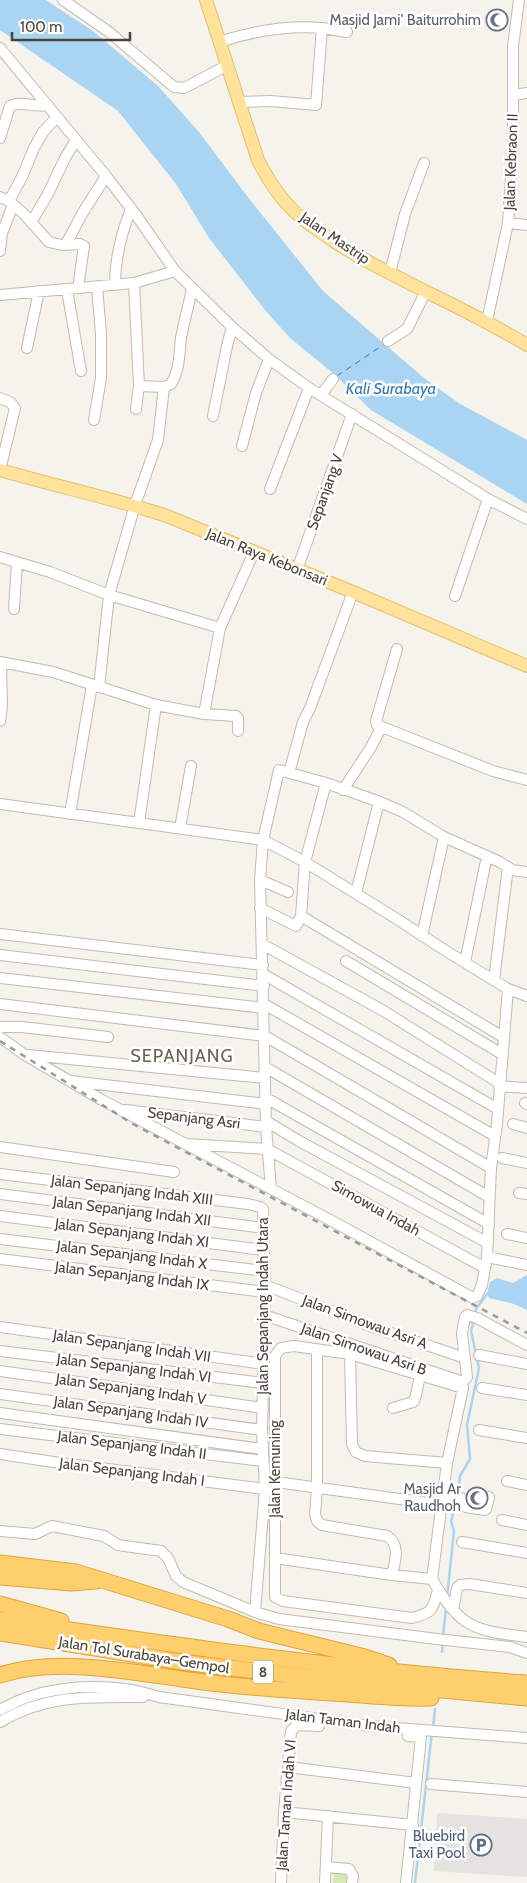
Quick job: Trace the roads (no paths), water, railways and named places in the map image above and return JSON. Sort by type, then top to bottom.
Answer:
[{"type":"highway","points":[[0,1563],[76,1572],[228,1619],[259,1631],[365,1657],[406,1673]]},
{"type":"highway","points":[[0,1577],[71,1582],[104,1580]]},
{"type":"highway","points":[[0,1604],[65,1623],[88,1633]]},
{"type":"highway","name":"Jalan Tol Surabaya–Gempol","points":[[0,1620],[215,1651],[406,1673],[527,1683]]},
{"type":"highway","name":"Jalan Tol Surabaya–Gempol","points":[[0,1633],[180,1662],[314,1678],[527,1698]]},
{"type":"highway","points":[[0,1668],[12,1662],[52,1658],[163,1671],[175,1678]]},
{"type":"highway","points":[[0,1675],[20,1668],[54,1667],[116,1670],[175,1678],[307,1691],[423,1699],[464,1698],[487,1695]]},
{"type":"main road","name":"Jalan Mastrip","points":[[206,0],[258,160],[271,184],[288,205],[318,230],[355,254],[488,322],[527,345]]},
{"type":"main road","name":"Jalan Raya Kebonsari","points":[[0,470],[135,505],[167,516],[527,666]]},
{"type":"street","points":[[62,0],[109,32],[174,87],[184,88],[228,66]]},
{"type":"street","name":"Jalan Kebraon II","points":[[488,322],[508,223],[512,147],[513,46],[519,0]]},
{"type":"street","points":[[219,42],[262,31],[301,26],[347,32]]},
{"type":"street","points":[[240,102],[271,101],[316,105],[322,28]]},
{"type":"street","points":[[0,48],[106,176],[175,271],[232,326],[269,358],[309,388],[488,498],[527,519]]},
{"type":"street","points":[[513,95],[527,92]]},
{"type":"street","points":[[0,138],[10,106],[16,104],[48,105]]},
{"type":"street","points":[[0,251],[1,233],[7,201],[22,177],[43,132],[56,117]]},
{"type":"street","points":[[32,221],[76,140]]},
{"type":"street","points":[[390,273],[405,214],[424,163]]},
{"type":"street","points":[[66,244],[106,176]]},
{"type":"street","points":[[7,201],[32,221],[36,230],[49,242],[84,246],[73,289],[81,371]]},
{"type":"street","points":[[115,285],[115,262],[131,209]]},
{"type":"street","points":[[508,223],[527,225]]},
{"type":"street","points":[[0,294],[134,283],[175,271]]},
{"type":"street","points":[[134,283],[139,386],[136,409]]},
{"type":"street","points":[[94,420],[101,378],[101,334],[97,286]]},
{"type":"street","points":[[139,386],[164,387],[172,384],[180,362],[181,339],[192,288]]},
{"type":"street","points":[[388,341],[406,329],[426,291]]},
{"type":"street","points":[[27,348],[39,292]]},
{"type":"street","points":[[213,416],[232,326]]},
{"type":"street","points":[[242,446],[256,393],[269,358]]},
{"type":"street","points":[[321,395],[333,379]]},
{"type":"street","points":[[70,814],[96,686],[109,595],[135,505],[158,440],[164,387]]},
{"type":"street","points":[[270,489],[309,388]]},
{"type":"street","points":[[0,398],[10,402],[15,408],[0,470]]},
{"type":"street","name":"Sepanjang V","points":[[297,570],[352,414]]},
{"type":"street","points":[[455,596],[488,498]]},
{"type":"street","points":[[204,714],[220,628],[254,552]]},
{"type":"street","points":[[0,557],[50,572],[109,595],[220,628]]},
{"type":"street","points":[[14,609],[17,562]]},
{"type":"street","points":[[289,773],[303,722],[310,708],[353,592]]},
{"type":"street","points":[[397,648],[376,721],[377,725],[493,771],[527,780]]},
{"type":"street","points":[[0,721],[2,707],[0,662],[53,672],[156,705],[204,714],[237,717],[238,731]]},
{"type":"street","points":[[139,823],[156,705]]},
{"type":"street","points":[[343,790],[372,746],[381,728]]},
{"type":"street","points":[[180,828],[191,766]]},
{"type":"street","points":[[270,1189],[266,1124],[260,880],[263,840],[279,770],[326,784],[403,812],[444,837],[487,856],[512,870],[527,872]]},
{"type":"street","points":[[260,908],[296,926],[301,916],[305,862],[326,784]]},
{"type":"street","points":[[356,893],[378,802]]},
{"type":"street","points":[[0,804],[263,840],[305,862],[356,893],[508,989],[527,996]]},
{"type":"street","points":[[422,936],[444,837]]},
{"type":"street","points":[[465,962],[487,856]]},
{"type":"street","points":[[494,980],[508,867]]},
{"type":"street","points":[[260,880],[288,892]]},
{"type":"street","points":[[301,916],[504,1036]]},
{"type":"street","points":[[0,934],[263,970],[498,1109]]},
{"type":"street","points":[[262,944],[382,1010],[501,1085],[527,1088]]},
{"type":"street","points":[[0,955],[264,986]]},
{"type":"street","points":[[346,961],[502,1054]]},
{"type":"street","points":[[0,978],[264,1006],[495,1136]]},
{"type":"street","points":[[0,1037],[66,1080],[473,1298],[477,1296],[482,1285],[486,1262],[491,1168],[501,1085],[508,989]]},
{"type":"street","points":[[0,1004],[264,1036],[491,1168]]},
{"type":"street","points":[[0,1027],[38,1028],[108,1037]]},
{"type":"street","points":[[25,1055],[265,1078]]},
{"type":"street","points":[[265,1067],[489,1197]]},
{"type":"street","points":[[66,1080],[266,1101],[489,1224]]},
{"type":"street","name":"Sepanjang Asri","points":[[121,1110],[266,1124]]},
{"type":"street","points":[[266,1124],[488,1243]]},
{"type":"street","points":[[513,1124],[527,1128]]},
{"type":"street","points":[[184,1143],[267,1149]]},
{"type":"street","points":[[0,1147],[174,1172]]},
{"type":"street","name":"Simowua Indah","points":[[267,1149],[486,1262],[527,1265]]},
{"type":"street","points":[[502,1158],[527,1163]]},
{"type":"street","name":"Jalan Sepanjang Indah XIII","points":[[0,1174],[248,1204],[260,1207],[263,1210]]},
{"type":"street","name":"Jalan Sepanjang Indah XII","points":[[0,1194],[264,1228]]},
{"type":"street","name":"Jalan Sepanjang Indah Utara","points":[[255,1612],[264,1489],[262,1449],[265,1288],[263,1210]]},
{"type":"street","name":"Jalan Sepanjang Indah XI","points":[[0,1216],[263,1250]]},
{"type":"street","points":[[507,1234],[527,1238]]},
{"type":"street","name":"Jalan Sepanjang Indah X","points":[[0,1239],[264,1271]]},
{"type":"street","name":"Jalan Sepanjang Indah IX","points":[[0,1259],[265,1288]]},
{"type":"street","name":"Jalan Simowau Asri A","points":[[265,1288],[465,1358]]},
{"type":"street","name":"Jalan Simowau Asri B","points":[[264,1315],[463,1385]]},
{"type":"street","points":[[527,1345],[475,1317],[467,1315],[465,1317],[462,1333],[467,1376],[463,1385],[447,1462],[449,1499],[432,1579],[458,1616],[472,1626],[492,1632],[527,1637]]},
{"type":"street","name":"Jalan Sepanjang Indah VII","points":[[0,1327],[264,1364]]},
{"type":"street","name":"Jalan Kemuning","points":[[442,1595],[426,1615],[412,1618],[283,1601],[279,1600],[274,1593],[276,1482],[275,1356],[281,1348],[294,1346],[350,1354],[420,1376],[463,1385]]},
{"type":"street","points":[[317,1350],[317,1488],[315,1514],[317,1522],[322,1525],[387,1536],[392,1539],[396,1549],[392,1575]]},
{"type":"street","name":"Jalan Sepanjang Indah VI","points":[[3,1352],[263,1383]]},
{"type":"street","points":[[350,1354],[352,1444],[356,1452],[365,1456],[447,1462]]},
{"type":"street","points":[[478,1355],[527,1364]]},
{"type":"street","name":"Jalan Sepanjang Indah V","points":[[0,1371],[263,1408]]},
{"type":"street","points":[[394,1408],[413,1402],[420,1376]]},
{"type":"street","points":[[482,1388],[527,1396]]},
{"type":"street","name":"Jalan Sepanjang Indah IV","points":[[0,1394],[262,1430]]},
{"type":"street","points":[[0,1413],[262,1449]]},
{"type":"street","name":"Jalan Sepanjang Indah II","points":[[0,1429],[264,1461]]},
{"type":"street","points":[[479,1430],[527,1438]]},
{"type":"street","name":"Jalan Sepanjang Indah I","points":[[0,1454],[60,1464],[264,1489]]},
{"type":"street","points":[[507,1481],[527,1485]]},
{"type":"street","points":[[276,1482],[317,1488],[449,1499],[462,1498],[466,1508],[484,1510],[488,1497]]},
{"type":"street","points":[[502,1520],[527,1525]]},
{"type":"street","points":[[0,1531],[36,1534],[52,1526],[104,1536],[118,1545],[161,1551],[168,1558],[176,1576],[183,1582],[255,1612],[279,1619],[510,1647],[527,1653]]},
{"type":"street","points":[[462,1542],[527,1553]]},
{"type":"street","points":[[275,1558],[432,1579]]},
{"type":"street","points":[[453,1610],[457,1588],[460,1584],[527,1593]]},
{"type":"street","name":"Jalan Taman Indah","points":[[0,1710],[13,1702],[30,1696],[72,1688],[127,1689],[159,1697],[423,1734],[438,1732],[527,1738]]},
{"type":"street","name":"Jalan Taman Indah","points":[[0,1722],[19,1711],[71,1698],[159,1697]]},
{"type":"street","name":"Jalan Taman Indah VI","points":[[281,1883],[284,1812],[292,1728],[303,1724],[423,1734]]},
{"type":"street","points":[[406,1883],[423,1734]]},
{"type":"street","points":[[288,1767],[416,1783]]},
{"type":"street","points":[[431,1784],[527,1792]]},
{"type":"street","points":[[284,1812],[413,1825]]},
{"type":"street","points":[[325,1883],[328,1816]]},
{"type":"street","points":[[326,1867],[349,1869],[352,1873],[352,1883]]},
{"type":"water","name":"Kali Surabaya","points":[[0,0],[46,0],[93,31],[158,86],[199,132],[247,196],[323,291],[424,378],[460,404],[527,440],[527,504],[371,410],[334,374],[290,338],[265,310],[209,238],[176,184],[118,111],[0,30]]},
{"type":"water","points":[[527,1275],[527,1310],[514,1304],[489,1298],[487,1294],[490,1282],[497,1278],[513,1283]]},
{"type":"waterway","points":[[475,1314],[476,1309],[487,1294]]},
{"type":"waterway","points":[[458,1494],[460,1476],[470,1459],[467,1425],[479,1368],[471,1331],[474,1320]]},
{"type":"waterway","points":[[447,1597],[454,1531],[451,1521],[457,1499]]},
{"type":"waterway","points":[[443,1637],[446,1608]]},
{"type":"waterway","points":[[442,1652],[443,1642]]},
{"type":"waterway","points":[[433,1727],[435,1709]]},
{"type":"waterway","points":[[415,1883],[432,1732]]},
{"type":"railway","points":[[0,1041],[133,1124],[527,1333]]},
{"type":"place","name":"Masjid Jami' Baiturrohim","points":[[497,20]]},
{"type":"place","name":"Masjid Ar Raudhoh","points":[[477,1498]]},
{"type":"place","name":"Bluebird Taxi Pool","points":[[481,1845]]},
{"type":"district","name":"SEPANJANG","points":[[182,1056]]}]
